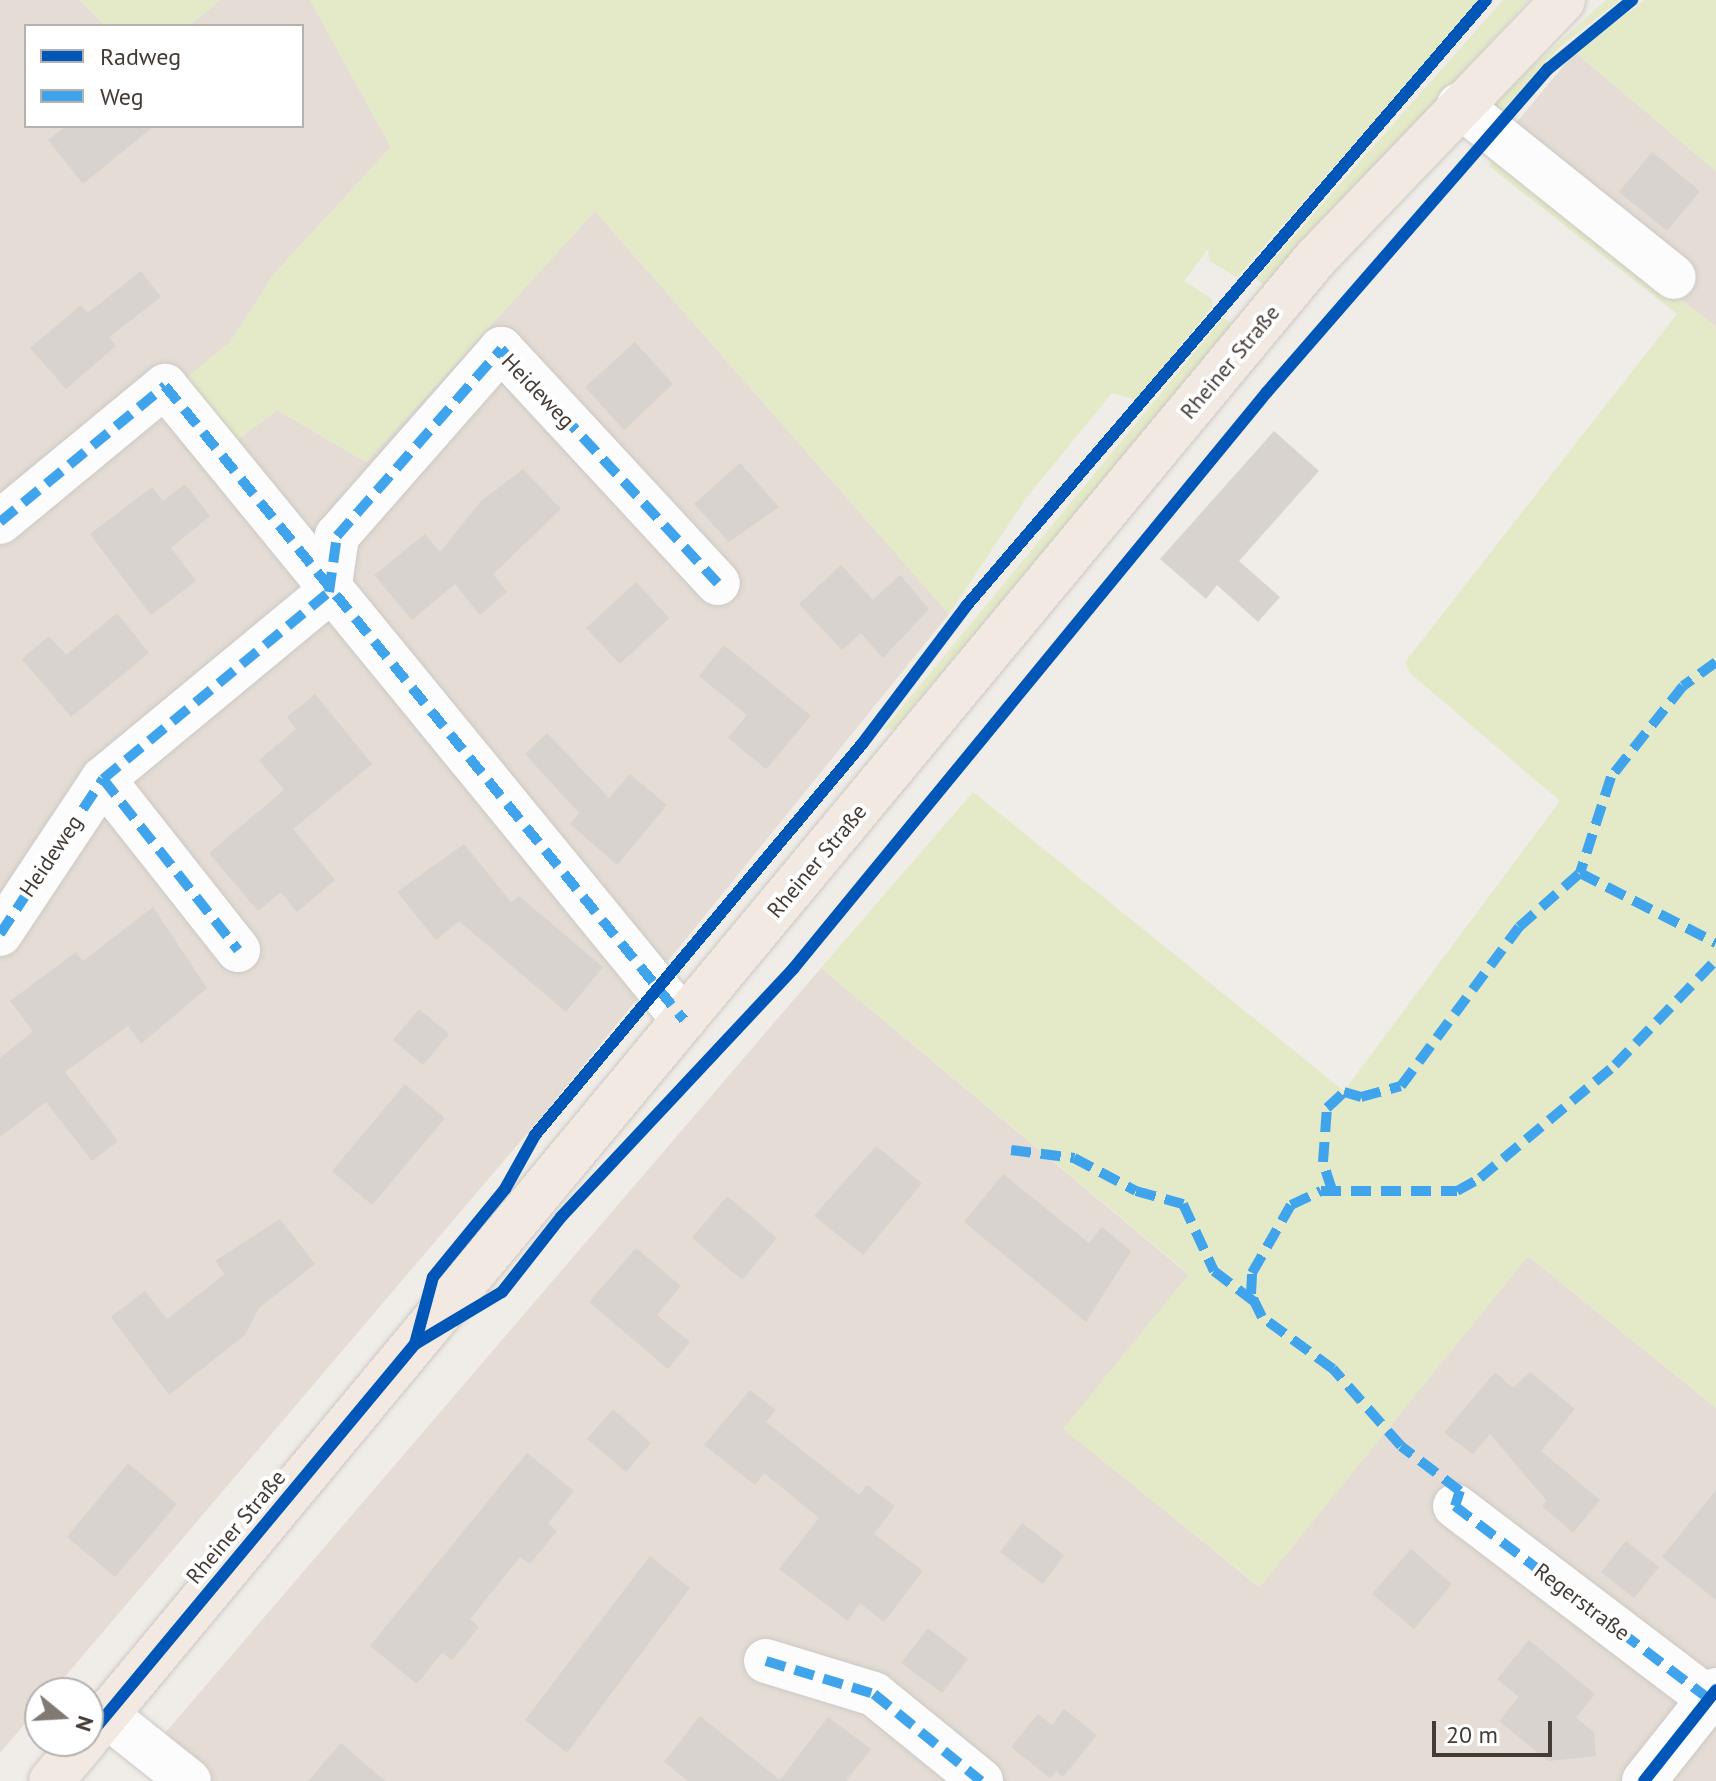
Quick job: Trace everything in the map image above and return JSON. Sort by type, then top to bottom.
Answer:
[{"type":"main road","name":"Rheiner Straße","points":[[104,1718],[1306,270],[1459,105],[1563,0]]},
{"type":"main road","name":"Rheiner Straße","points":[[51,1781],[71,1757]]},
{"type":"street","points":[[1459,105],[1674,277]]},
{"type":"street","name":"Heideweg","points":[[0,934],[103,779],[329,592],[337,536],[501,349],[718,583]]},
{"type":"street","points":[[0,522],[165,386],[329,592],[684,1020]]},
{"type":"street","points":[[103,779],[238,950]]},
{"type":"street","name":"Regerstraße","points":[[1455,1506],[1712,1694]]},
{"type":"street","points":[[766,1661],[874,1694],[981,1781]]},
{"type":"street","points":[[1644,1781],[1712,1694]]},
{"type":"street","points":[[104,1737],[189,1781]]},
{"type":"shaded area","points":[[0,0],[80,0],[103,24],[24,24],[24,128],[304,128],[304,24],[191,24],[220,0],[310,0],[391,147],[274,274],[231,341],[185,380],[237,440],[277,410],[366,462],[595,211],[949,614],[553,1103],[65,1677],[24,1677],[24,1725],[0,1753]]},
{"type":"shaded area","points":[[1575,52],[1716,171],[1716,327],[1493,151]]},
{"type":"shaded area","points":[[821,968],[1189,1275],[1064,1429],[1259,1587],[1528,1256],[1716,1408],[1716,1781],[194,1781],[154,1746]]},
{"type":"green space","points":[[80,0],[220,0],[191,24],[103,24]]},
{"type":"green space","points":[[310,0],[1480,0],[1237,277],[1209,261],[1208,249],[1184,281],[1212,299],[1212,307],[1136,400],[1112,393],[1027,497],[949,614],[595,211],[366,462],[277,410],[237,440],[184,380],[231,341],[274,274],[391,147]]},
{"type":"green space","points":[[1503,0],[1529,0],[1266,286],[1256,279]]},
{"type":"green space","points":[[1606,0],[1620,0],[1561,46],[1493,121],[1486,108]]},
{"type":"green space","points":[[1645,0],[1716,0],[1716,171],[1575,52]]},
{"type":"green space","points":[[1493,151],[1716,327],[1716,1408],[1528,1256],[1260,1587],[1063,1429],[1189,1274],[821,968],[973,792],[1344,1091],[1560,801],[1410,673],[1405,662],[1677,314],[1489,166]]},
{"type":"green space","points":[[1223,318],[1234,324],[894,729],[883,730]]},
{"type":"building","points":[[63,128],[152,128],[83,184],[48,140]]},
{"type":"building","points":[[1652,152],[1700,191],[1667,231],[1619,192]]},
{"type":"building","points":[[141,271],[161,297],[109,337],[116,346],[66,389],[30,348],[81,305],[88,313]]},
{"type":"building","points":[[635,342],[673,384],[624,430],[585,387]]},
{"type":"building","points":[[1274,431],[1319,471],[1239,561],[1280,597],[1258,622],[1217,585],[1206,599],[1160,559]]},
{"type":"building","points":[[740,463],[779,507],[729,542],[694,504]]},
{"type":"building","points":[[523,469],[561,509],[493,574],[507,592],[480,615],[455,584],[412,620],[374,575],[425,534],[440,552],[481,501]]},
{"type":"building","points":[[185,484],[210,516],[171,548],[196,581],[151,615],[90,534],[152,487],[163,501]]},
{"type":"building","points":[[841,565],[873,600],[900,575],[929,609],[883,658],[861,633],[842,650],[799,604]]},
{"type":"building","points":[[636,582],[669,618],[620,664],[586,628]]},
{"type":"building","points":[[117,613],[149,653],[71,717],[22,659],[49,636],[66,655]]},
{"type":"building","points":[[724,645],[811,716],[766,769],[728,738],[747,715],[699,676]]},
{"type":"building","points":[[315,694],[372,764],[293,829],[335,880],[297,912],[281,892],[258,911],[209,853],[284,790],[259,760],[296,729],[287,717]]},
{"type":"building","points":[[547,733],[609,798],[630,774],[667,805],[617,865],[570,824],[579,813],[525,754]]},
{"type":"building","points":[[464,844],[511,902],[519,896],[603,967],[566,1012],[459,921],[436,940],[397,892]]},
{"type":"building","points":[[153,907],[207,988],[141,1044],[128,1026],[65,1072],[118,1141],[92,1161],[46,1102],[0,1137],[0,1058],[33,1031],[10,1001],[76,952],[83,961]]},
{"type":"building","points":[[419,1009],[449,1034],[423,1065],[393,1040]]},
{"type":"building","points":[[405,1084],[445,1118],[372,1205],[332,1171]]},
{"type":"building","points":[[876,1146],[922,1183],[863,1255],[814,1216]]},
{"type":"building","points":[[1003,1174],[1089,1243],[1102,1227],[1131,1251],[1086,1322],[964,1222]]},
{"type":"building","points":[[727,1196],[777,1238],[742,1280],[692,1238]]},
{"type":"building","points":[[280,1219],[315,1264],[259,1308],[245,1335],[169,1395],[111,1317],[145,1291],[167,1319],[225,1274],[215,1261]]},
{"type":"building","points":[[636,1248],[681,1286],[657,1315],[690,1342],[668,1369],[589,1302]]},
{"type":"building","points":[[1495,1372],[1513,1388],[1530,1372],[1575,1409],[1541,1451],[1600,1500],[1573,1533],[1542,1506],[1547,1501],[1490,1434],[1473,1454],[1444,1433]]},
{"type":"building","points":[[750,1390],[776,1410],[766,1422],[859,1495],[867,1485],[895,1506],[874,1534],[923,1571],[884,1622],[860,1603],[848,1621],[779,1569],[819,1518],[764,1473],[755,1485],[704,1445]]},
{"type":"building","points":[[613,1409],[651,1443],[626,1472],[587,1439]]},
{"type":"building","points":[[527,1453],[574,1491],[548,1523],[557,1531],[530,1564],[520,1557],[470,1619],[479,1627],[452,1660],[442,1653],[417,1684],[370,1646]]},
{"type":"building","points":[[128,1463],[177,1504],[115,1577],[67,1537]]},
{"type":"building","points":[[1716,1490],[1716,1600],[1662,1557]]},
{"type":"building","points":[[1022,1523],[1064,1555],[1043,1584],[1000,1552]]},
{"type":"building","points":[[1626,1541],[1659,1567],[1634,1598],[1601,1572]]},
{"type":"building","points":[[1411,1549],[1452,1584],[1414,1629],[1372,1594]]},
{"type":"building","points":[[650,1556],[690,1588],[567,1753],[525,1720]]},
{"type":"building","points":[[928,1628],[968,1659],[942,1693],[901,1663]]},
{"type":"building","points":[[1529,1640],[1595,1694],[1576,1718],[1594,1732],[1596,1756],[1548,1761],[1499,1721],[1519,1697],[1497,1679]]},
{"type":"building","points":[[1064,1709],[1097,1735],[1063,1777],[1056,1771],[1050,1778],[1011,1747],[1038,1714],[1052,1725]]},
{"type":"building","points":[[700,1716],[780,1780],[828,1717],[871,1749],[846,1781],[688,1781],[664,1762]]},
{"type":"building","points":[[341,1743],[385,1781],[308,1781]]},
{"type":"marked path","points":[[0,934],[103,779],[329,592],[337,536],[501,349],[718,583]]},
{"type":"marked path","points":[[0,522],[165,386],[684,1020]]},
{"type":"marked path","points":[[1716,662],[1683,686],[1611,777],[1580,873],[1716,943]]},
{"type":"marked path","points":[[103,779],[238,950]]},
{"type":"marked path","points":[[1332,1190],[1323,1162],[1327,1108],[1344,1092],[1361,1097],[1401,1086],[1519,927],[1580,873]]},
{"type":"marked path","points":[[1709,1699],[1455,1506],[1460,1491],[1401,1446],[1333,1369],[1262,1317],[1251,1294],[1252,1273],[1291,1205],[1321,1191],[1457,1191],[1480,1178],[1615,1065],[1716,960]]},
{"type":"marked path","points":[[1011,1150],[1074,1158],[1136,1191],[1183,1204],[1214,1271],[1256,1303]]},
{"type":"marked path","points":[[766,1661],[874,1694],[981,1781]]},
{"type":"cycle path","points":[[415,1344],[433,1277],[505,1189],[535,1135],[862,744],[967,605],[1486,0]]},
{"type":"cycle path","points":[[104,1718],[415,1344],[502,1292],[561,1217],[793,969],[1267,392],[1548,69],[1632,0]]},
{"type":"cycle path","points":[[1644,1781],[1716,1690]]}]
